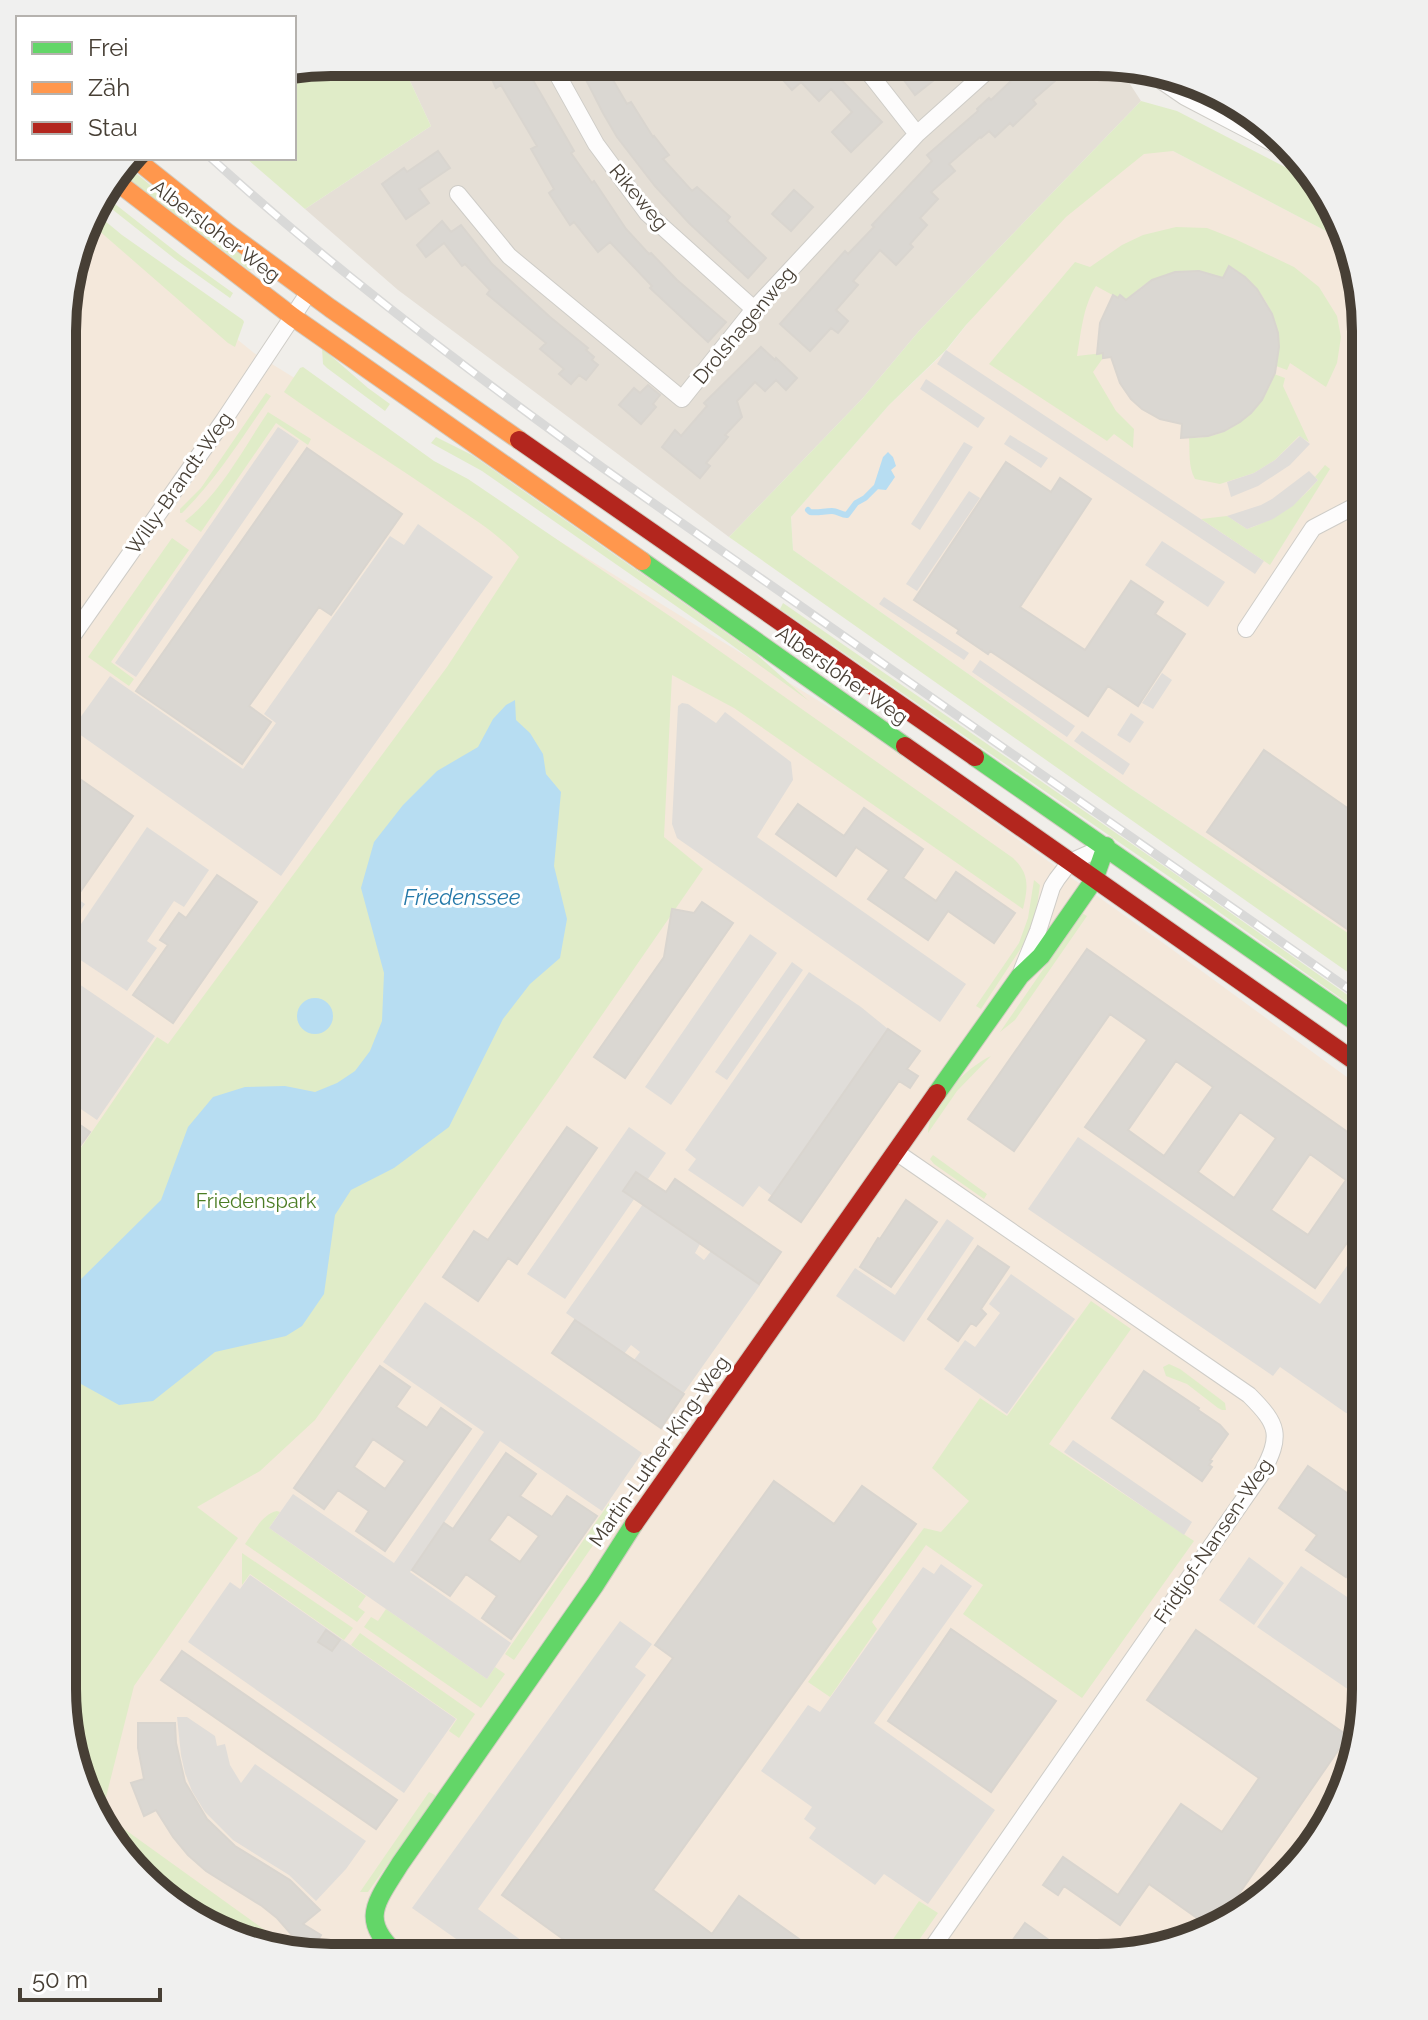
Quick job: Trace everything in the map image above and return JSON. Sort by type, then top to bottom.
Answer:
[{"type":"main road","name":"Albersloher Weg","points":[[140,162],[309,292],[1351,1019]]},
{"type":"main road","name":"Albersloher Weg","points":[[122,186],[293,317],[1351,1059]]},
{"type":"main road","name":"Martin-Luther-King-Weg","points":[[386,1944],[373,1920],[376,1905],[400,1864],[595,1585],[638,1518],[1020,976],[1041,956],[1094,880],[1106,846]]},
{"type":"street","name":"Rikeweg","points":[[558,76],[596,144],[647,213],[754,309]]},
{"type":"street","points":[[871,76],[917,134]]},
{"type":"street","name":"Drolshagenweg","points":[[458,194],[509,256],[682,399],[754,309],[917,134],[982,76]]},
{"type":"street","points":[[1172,88],[1261,137]]},
{"type":"street","points":[[293,317],[309,292]]},
{"type":"street","name":"Willy-Brandt-Weg","points":[[76,631],[293,317]]},
{"type":"street","points":[[1246,629],[1313,528],[1352,508]]},
{"type":"street","points":[[1070,862],[1106,846]]},
{"type":"street","name":"Martin-Luther-King-Weg","points":[[1020,976],[1052,887],[1070,862]]},
{"type":"street","name":"Fridtjof-Nansen-Weg","points":[[896,1152],[1249,1395],[1264,1410],[1276,1434],[1273,1453],[1262,1473],[935,1944]]},
{"type":"shaded area","points":[[408,76],[1097,76],[1126,78],[1141,101],[919,331],[862,399],[729,537],[398,290],[305,209],[431,126]]},
{"type":"shaded area","points":[[1141,101],[1173,151],[1332,234],[1350,298],[1352,331],[1352,935],[1130,788],[793,550],[791,517],[889,405],[946,351]]},
{"type":"shaded area","points":[[98,227],[254,353],[853,722],[1351,1080],[1351,1705],[1347,1739],[1326,1802],[1289,1857],[1265,1881],[1210,1918],[1163,1935],[1130,1942],[331,1944],[298,1942],[234,1925],[176,1891],[139,1857],[102,1802],[90,1771],[78,1722],[76,1689],[76,331],[78,298],[85,265]]},
{"type":"shaded area","points":[[946,350],[1264,561],[1255,574],[937,364]]},
{"type":"shaded area","points":[[926,379],[985,418],[978,428],[920,389]]},
{"type":"shaded area","points":[[278,427],[299,441],[136,677],[115,663]]},
{"type":"shaded area","points":[[1010,435],[1048,458],[1041,468],[1004,444]]},
{"type":"shaded area","points":[[1300,436],[1310,444],[1290,465],[1258,486],[1231,497],[1227,482],[1254,473],[1275,460]]},
{"type":"shaded area","points":[[964,442],[973,447],[920,530],[911,524]]},
{"type":"shaded area","points":[[1309,471],[1318,480],[1293,506],[1273,519],[1247,529],[1227,516],[1272,499]]},
{"type":"shaded area","points":[[969,491],[980,498],[917,591],[906,584]]},
{"type":"shaded area","points":[[418,524],[493,577],[281,876],[76,732],[76,723],[110,676],[243,769],[276,723],[264,714],[390,536],[404,545]]},
{"type":"shaded area","points":[[1162,541],[1225,582],[1208,607],[1145,565]]},
{"type":"shaded area","points":[[884,597],[969,653],[964,660],[879,604]]},
{"type":"shaded area","points":[[980,660],[1075,726],[1067,737],[972,672]]},
{"type":"shaded area","points":[[1162,673],[1172,680],[1153,709],[1142,703]]},
{"type":"shaded area","points":[[682,703],[716,723],[725,712],[791,762],[793,780],[757,837],[966,984],[940,1022],[677,838],[672,824],[678,706]]},
{"type":"shaded area","points":[[1131,713],[1144,722],[1130,743],[1117,735]]},
{"type":"shaded area","points":[[1082,731],[1130,764],[1123,775],[1074,741]]},
{"type":"shaded area","points":[[147,827],[209,870],[184,907],[174,901],[147,941],[157,948],[127,991],[76,957],[76,931]]},
{"type":"shaded area","points":[[76,898],[85,904],[76,917]]},
{"type":"shaded area","points":[[750,934],[777,953],[671,1105],[645,1087]]},
{"type":"shaded area","points":[[792,962],[803,970],[727,1080],[715,1072]]},
{"type":"shaded area","points":[[809,972],[888,1029],[772,1196],[759,1186],[743,1207],[688,1170],[696,1159],[685,1150]]},
{"type":"shaded area","points":[[76,982],[155,1036],[97,1120],[76,1106]]},
{"type":"shaded area","points":[[629,1127],[666,1153],[565,1299],[527,1274]]},
{"type":"shaded area","points":[[1078,1137],[1320,1304],[1351,1260],[1351,1414],[1280,1367],[1273,1376],[1028,1209]]},
{"type":"shaded area","points":[[643,1204],[700,1244],[695,1253],[704,1260],[711,1251],[760,1285],[683,1394],[634,1360],[640,1352],[631,1345],[624,1354],[566,1313]]},
{"type":"shaded area","points":[[947,1219],[974,1238],[904,1342],[836,1296],[855,1268],[895,1295]]},
{"type":"shaded area","points":[[1011,1274],[1075,1319],[1007,1414],[944,1369],[965,1340],[975,1347],[1000,1313],[989,1304]]},
{"type":"shaded area","points":[[425,1302],[642,1453],[602,1511],[500,1441],[410,1572],[511,1643],[487,1679],[269,1528],[293,1494],[394,1563],[484,1432],[383,1362]]},
{"type":"shaded area","points":[[1073,1440],[1192,1522],[1184,1535],[1064,1452]]},
{"type":"shaded area","points":[[1249,1557],[1284,1583],[1254,1625],[1219,1600]]},
{"type":"shaded area","points":[[941,1564],[972,1586],[874,1723],[995,1810],[928,1904],[884,1874],[875,1885],[809,1838],[816,1828],[804,1819],[812,1807],[761,1771],[808,1705],[820,1712],[923,1567],[934,1574]]},
{"type":"shaded area","points":[[1301,1566],[1351,1600],[1351,1691],[1257,1627]]},
{"type":"shaded area","points":[[250,1575],[456,1719],[404,1793],[188,1642],[230,1582],[240,1589]]},
{"type":"shaded area","points":[[620,1621],[652,1644],[635,1667],[646,1675],[478,1909],[526,1944],[457,1944],[459,1941],[412,1908]]},
{"type":"shaded area","points":[[177,1717],[187,1717],[215,1736],[217,1746],[225,1744],[230,1765],[241,1783],[255,1764],[366,1841],[346,1869],[316,1901],[289,1875],[233,1840],[205,1812],[185,1773]]},
{"type":"green space","points":[[408,76],[431,126],[305,209],[248,160],[296,160],[296,78]]},
{"type":"green space","points":[[1141,101],[1177,111],[1296,173],[1318,204],[1332,234],[1173,151],[1144,154],[1066,217],[946,350],[889,405],[791,517],[793,550],[1130,788],[1352,935],[1352,975],[729,537],[862,399],[919,331]]},
{"type":"green space","points":[[133,171],[192,220],[254,264],[250,271],[127,178]]},
{"type":"green space","points":[[112,201],[233,293],[230,298],[109,207]]},
{"type":"green space","points":[[102,218],[243,320],[235,347],[97,229]]},
{"type":"green space","points":[[1176,227],[1207,228],[1235,239],[1294,267],[1319,287],[1337,316],[1341,337],[1337,363],[1326,387],[1290,363],[1287,370],[1276,366],[1277,335],[1269,308],[1253,285],[1230,266],[1223,280],[1184,271],[1159,277],[1127,300],[1096,286],[1083,320],[1077,356],[1103,353],[1093,372],[1116,411],[1134,429],[1133,448],[1114,434],[1107,441],[989,364],[1075,262],[1090,267],[1143,235]]},
{"type":"green space","points":[[322,348],[390,404],[385,411],[323,364]]},
{"type":"green space","name":"Friedenspark","points":[[303,367],[434,461],[468,479],[677,621],[1013,858],[1025,875],[1027,887],[1023,909],[734,708],[672,675],[664,837],[703,869],[315,1420],[260,1471],[197,1507],[238,1538],[134,1686],[104,1805],[81,1739],[76,1689],[76,1155],[157,1037],[168,1044],[447,667],[519,557],[475,520],[284,392]]},
{"type":"green space","points":[[1274,374],[1285,378],[1283,386],[1309,442],[1299,436],[1275,460],[1254,473],[1220,484],[1195,479],[1190,464],[1189,437],[1203,437],[1230,429],[1262,399]]},
{"type":"green space","points":[[266,393],[271,396],[229,457],[195,500],[180,513],[180,509],[201,488]]},
{"type":"green space","points":[[268,412],[311,439],[308,445],[276,423],[201,532],[185,521],[220,484]]},
{"type":"green space","points":[[436,437],[472,455],[755,653],[809,701],[482,471],[431,443]]},
{"type":"green space","points":[[1325,465],[1330,469],[1270,565],[1201,519],[1227,516],[1247,529],[1258,525],[1286,510],[1303,496],[1318,480],[1315,477]]},
{"type":"green space","points":[[172,538],[189,550],[111,662],[134,679],[129,686],[88,657]]},
{"type":"green space","points":[[783,603],[1174,873],[1352,998],[1352,1006],[1171,878],[780,609]]},
{"type":"green space","points":[[1034,880],[1040,885],[1027,939],[981,1009],[976,1006],[1019,943],[1028,918]]},
{"type":"green space","points":[[1082,913],[1087,916],[1015,1020],[1000,1032]]},
{"type":"green space","points":[[991,1056],[957,1091],[928,1133],[935,1110],[951,1088]]},
{"type":"green space","points":[[933,1155],[987,1194],[984,1199],[934,1164],[930,1159]]},
{"type":"green space","points":[[1091,1301],[1131,1329],[1049,1444],[1194,1541],[1082,1698],[963,1614],[983,1585],[926,1545],[872,1622],[877,1629],[830,1697],[808,1682],[924,1528],[941,1532],[969,1501],[932,1468],[980,1398],[1007,1416]]},
{"type":"green space","points":[[1169,1364],[1225,1403],[1226,1410],[1218,1408],[1187,1384],[1166,1376],[1163,1367]]},
{"type":"green space","points":[[609,1503],[618,1509],[514,1660],[505,1654]]},
{"type":"green space","points":[[280,1512],[269,1528],[366,1596],[358,1607],[365,1612],[357,1622],[245,1544],[263,1520]]},
{"type":"green space","points":[[242,1553],[353,1628],[344,1640],[250,1574],[242,1585]]},
{"type":"green space","points":[[386,1609],[487,1679],[495,1667],[505,1674],[481,1708],[364,1627],[371,1617],[378,1621]]},
{"type":"green space","points":[[360,1633],[475,1714],[459,1738],[449,1731],[457,1719],[351,1645]]},
{"type":"green space","points":[[429,1792],[435,1798],[368,1892],[360,1892]]},
{"type":"green space","name":"Friedenspark","points":[[113,1821],[275,1937],[234,1925],[176,1891],[139,1857]]},
{"type":"green space","points":[[919,1901],[938,1913],[916,1944],[890,1944]]},
{"type":"water","points":[[888,452],[896,466],[891,470],[895,477],[886,490],[876,489],[874,485],[883,457]]},
{"type":"water","name":"Friedenssee","points":[[515,700],[516,720],[530,733],[543,754],[546,774],[561,792],[554,866],[567,919],[560,958],[530,984],[503,1019],[449,1127],[394,1168],[351,1190],[335,1215],[324,1294],[302,1326],[286,1336],[215,1352],[153,1401],[119,1405],[81,1384],[76,1376],[76,1284],[161,1200],[188,1127],[213,1097],[245,1087],[285,1086],[315,1092],[355,1071],[370,1051],[382,1021],[384,973],[361,888],[374,842],[403,805],[437,771],[478,747],[493,719]]},
{"type":"water","points":[[315,998],[328,1003],[333,1016],[328,1029],[315,1034],[302,1029],[297,1016],[302,1003]]},
{"type":"building","points":[[490,76],[531,76],[574,151],[571,153],[626,229],[649,254],[726,322],[708,342],[650,288],[652,286],[610,242],[598,252],[574,222],[570,225],[549,193],[554,189],[531,149],[537,146],[501,85],[496,88]]},
{"type":"building","points":[[584,76],[611,76],[627,104],[631,102],[653,137],[669,155],[663,159],[692,191],[697,187],[730,217],[727,221],[766,258],[748,278],[655,186],[617,137]]},
{"type":"building","points":[[779,76],[838,76],[882,122],[851,152],[832,132],[852,112],[831,89],[819,101],[801,82],[792,90]]},
{"type":"building","points":[[901,76],[939,76],[915,95]]},
{"type":"building","points":[[1052,76],[1056,80],[1033,100],[1036,104],[1013,126],[1010,123],[995,137],[989,131],[949,164],[955,171],[931,192],[938,199],[920,218],[927,225],[910,244],[913,247],[896,265],[880,250],[853,281],[858,285],[836,310],[848,321],[838,333],[831,328],[810,351],[780,324],[845,251],[848,254],[874,227],[872,225],[932,161],[927,155],[989,98],[991,100],[1011,78]]},
{"type":"building","points":[[438,151],[450,168],[419,189],[429,203],[406,219],[382,184],[404,168],[407,172]]},
{"type":"building","points":[[794,190],[813,207],[791,231],[772,214]]},
{"type":"building","points":[[442,221],[451,232],[461,225],[492,264],[588,348],[586,350],[598,365],[586,380],[579,375],[571,384],[559,374],[564,369],[540,349],[546,343],[487,294],[490,290],[465,264],[462,266],[444,243],[426,257],[417,245]]},
{"type":"building","points":[[1229,266],[1257,289],[1272,314],[1279,347],[1275,373],[1262,400],[1240,422],[1208,436],[1181,438],[1182,424],[1160,419],[1142,409],[1120,383],[1111,357],[1103,358],[1103,353],[1097,354],[1100,323],[1113,295],[1118,298],[1120,295],[1126,300],[1152,280],[1175,272],[1199,271],[1223,278]]},
{"type":"building","points":[[761,347],[797,378],[786,390],[776,380],[765,391],[755,382],[737,401],[742,417],[725,435],[728,437],[706,463],[710,466],[700,478],[662,447],[675,430],[681,436],[707,406],[704,403]]},
{"type":"building","points":[[648,385],[660,395],[653,404],[656,407],[641,424],[619,405],[634,388],[640,393]]},
{"type":"building","points":[[307,448],[402,514],[331,615],[319,607],[249,706],[271,722],[242,764],[136,691]]},
{"type":"building","points":[[1006,462],[1051,492],[1060,478],[1091,499],[1020,607],[1085,650],[1131,581],[1163,602],[1155,614],[1185,634],[1138,706],[1108,686],[1088,716],[990,651],[988,654],[914,600]]},
{"type":"building","points":[[1264,750],[1352,811],[1352,932],[1207,832]]},
{"type":"building","points":[[76,776],[133,816],[80,892],[76,889],[76,829],[80,826],[76,823]]},
{"type":"building","points":[[798,804],[844,836],[864,808],[923,849],[903,878],[936,901],[956,872],[1015,913],[994,943],[948,911],[928,940],[868,899],[889,870],[856,847],[836,876],[776,834]]},
{"type":"building","points":[[217,875],[257,902],[173,1023],[133,995],[168,945],[160,940],[179,913],[186,918]]},
{"type":"building","points":[[702,902],[733,923],[625,1078],[594,1057],[664,957],[672,909],[694,913]]},
{"type":"building","points":[[1087,949],[1351,1135],[1351,1237],[1315,1288],[1085,1127],[1147,1040],[1110,1014],[1014,1151],[968,1119]],"holes":[[[1176,1061],[1213,1087],[1164,1156],[1128,1130]],[[1240,1112],[1276,1138],[1234,1198],[1198,1172]],[[1310,1154],[1346,1180],[1308,1235],[1271,1210]]]},
{"type":"building","points":[[888,1029],[920,1051],[907,1069],[918,1076],[910,1088],[899,1081],[801,1222],[769,1200]]},
{"type":"building","points":[[76,1122],[90,1132],[76,1152]]},
{"type":"building","points":[[567,1127],[597,1148],[517,1264],[508,1258],[478,1301],[443,1277],[474,1231],[488,1240]]},
{"type":"building","points":[[636,1172],[666,1192],[675,1179],[781,1252],[759,1284],[623,1191]]},
{"type":"building","points":[[906,1200],[937,1222],[891,1287],[860,1267]]},
{"type":"building","points":[[978,1246],[1009,1267],[981,1309],[986,1314],[976,1326],[971,1323],[958,1341],[928,1319]]},
{"type":"building","points":[[575,1320],[684,1394],[661,1428],[552,1353]]},
{"type":"building","points":[[380,1366],[410,1387],[396,1407],[427,1428],[441,1408],[471,1429],[385,1551],[356,1531],[369,1511],[338,1490],[324,1509],[294,1488]],"holes":[[[373,1439],[405,1461],[385,1489],[354,1467]]]},
{"type":"building","points":[[1144,1371],[1199,1408],[1228,1434],[1210,1460],[1212,1467],[1202,1481],[1112,1418]]},
{"type":"building","points":[[506,1453],[536,1474],[520,1496],[552,1517],[567,1496],[597,1516],[511,1639],[482,1618],[497,1596],[466,1574],[450,1596],[412,1570],[444,1523],[453,1529]],"holes":[[[508,1514],[539,1536],[520,1562],[489,1540]]]},
{"type":"building","points":[[1308,1466],[1351,1496],[1351,1569],[1346,1577],[1306,1550],[1317,1535],[1279,1508]]},
{"type":"building","points":[[774,1481],[834,1524],[862,1486],[916,1524],[653,1890],[712,1934],[739,1896],[806,1944],[570,1944],[502,1895],[673,1658],[655,1645]]},
{"type":"building","points":[[951,1629],[1056,1701],[991,1792],[888,1721]]},
{"type":"building","points":[[326,1630],[340,1640],[332,1651],[318,1642]]},
{"type":"building","points":[[1196,1630],[1347,1736],[1231,1906],[1202,1921],[1149,1884],[1120,1925],[1064,1886],[1058,1895],[1043,1885],[1063,1857],[1118,1895],[1181,1804],[1222,1832],[1259,1778],[1147,1700]]},
{"type":"building","points":[[182,1651],[397,1800],[376,1829],[161,1680]]},
{"type":"building","points":[[138,1723],[175,1723],[185,1782],[207,1819],[235,1846],[290,1880],[320,1910],[303,1924],[321,1935],[316,1943],[304,1942],[291,1934],[262,1906],[206,1871],[173,1837],[156,1810],[144,1816],[131,1783],[144,1779],[138,1748]]},
{"type":"building","points":[[1025,1923],[1054,1944],[1010,1944]]},
{"type":"waterway","points":[[808,510],[847,515],[875,488]]},
{"type":"railway","points":[[213,160],[353,279],[552,431],[1352,991]]},
{"type":"traffic: fast","points":[[642,561],[905,746]]},
{"type":"traffic: fast","points":[[975,757],[1351,1019]]},
{"type":"traffic: fast","points":[[937,1093],[1020,976],[1041,956],[1094,880],[1106,846]]},
{"type":"traffic: fast","points":[[387,1944],[378,1932],[375,1921],[375,1911],[384,1890],[634,1524]]},
{"type":"traffic: slow","points":[[140,162],[330,308],[519,440]]},
{"type":"traffic: slow","points":[[122,186],[293,317],[642,561]]},
{"type":"traffic: jam","points":[[519,440],[975,757]]},
{"type":"traffic: jam","points":[[905,746],[1351,1059]]},
{"type":"traffic: jam","points":[[634,1524],[937,1093]]}]
